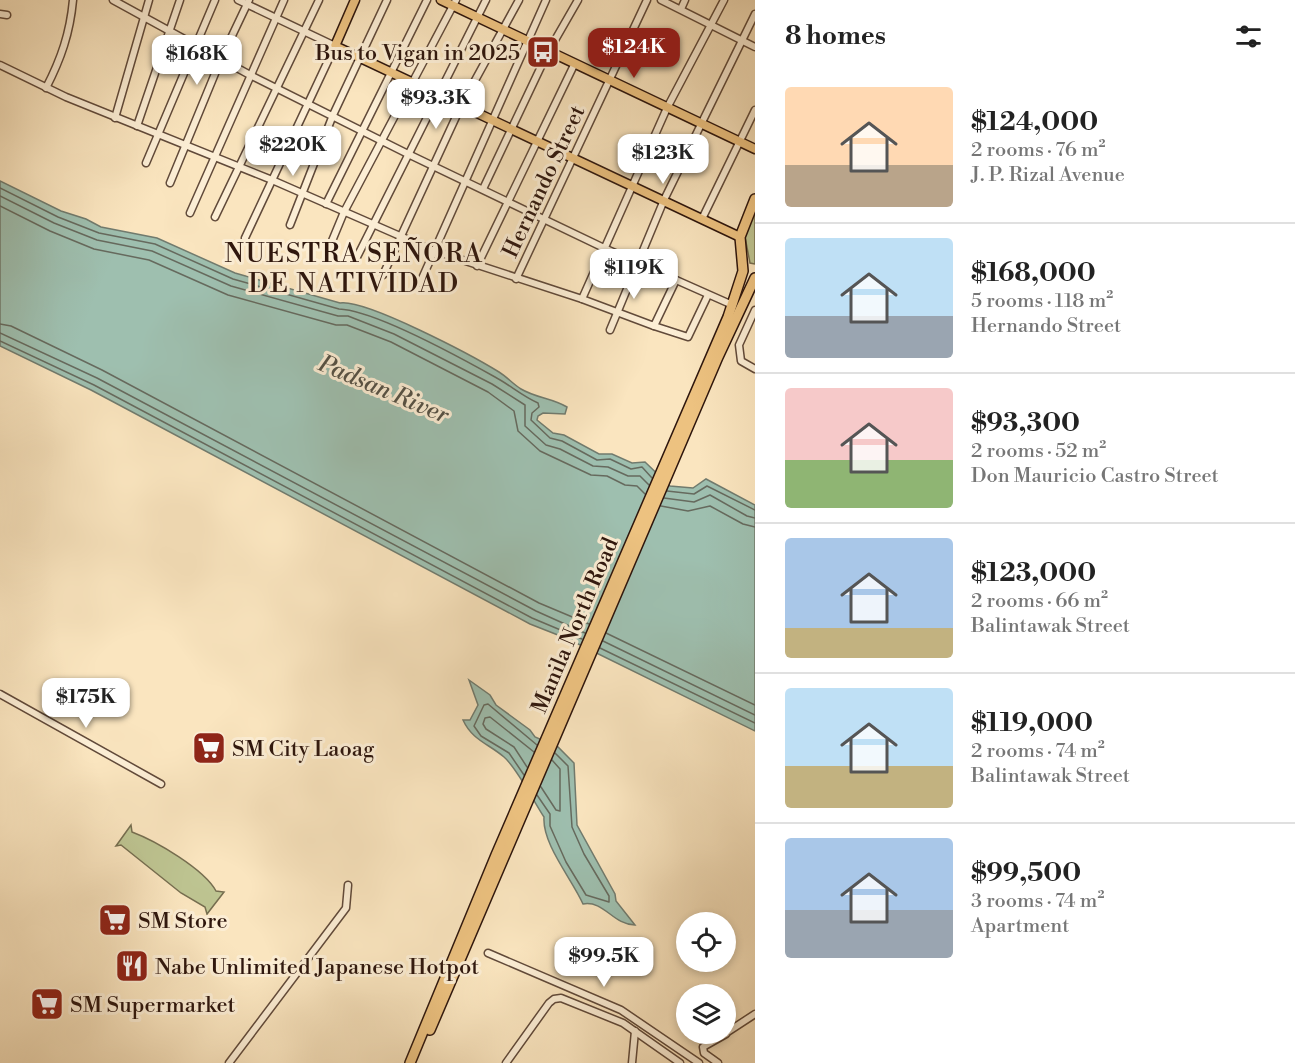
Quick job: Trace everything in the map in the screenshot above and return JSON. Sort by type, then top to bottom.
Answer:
[{"type":"highway","name":"Manila North Road","points":[[715,355],[741,279],[743,255],[740,237],[755,200]]},
{"type":"highway","name":"Manila North Road","points":[[410,1063],[715,355],[755,278]]},
{"type":"highway","name":"Manila North Road","points":[[416,1063],[456,960]]},
{"type":"main road","points":[[355,0],[335,46],[740,237]]},
{"type":"main road","points":[[441,0],[454,3],[502,30],[574,65],[755,149]]},
{"type":"street","points":[[46,88],[61,59],[68,38],[73,0]]},
{"type":"street","points":[[116,118],[149,0]]},
{"type":"street","points":[[137,126],[180,0]]},
{"type":"street","points":[[146,163],[215,0]]},
{"type":"street","points":[[238,0],[248,2],[335,46],[245,238]]},
{"type":"street","points":[[189,213],[284,0]]},
{"type":"street","points":[[214,217],[319,0]]},
{"type":"street","points":[[290,225],[333,115],[387,0]]},
{"type":"street","points":[[326,204],[427,0]]},
{"type":"street","points":[[356,259],[486,0]]},
{"type":"street","points":[[383,275],[461,106],[519,0]]},
{"type":"street","points":[[420,283],[432,250],[546,0]]},
{"type":"street","points":[[483,189],[548,52],[578,0]]},
{"type":"street","name":"Hernando Street","points":[[516,279],[647,0]]},
{"type":"street","points":[[661,0],[755,47]]},
{"type":"street","points":[[681,9],[685,0]]},
{"type":"street","points":[[582,299],[666,108],[724,0]]},
{"type":"street","points":[[116,1],[250,75],[408,154],[604,248],[728,303]]},
{"type":"street","points":[[170,183],[221,59],[248,2]]},
{"type":"street","points":[[327,253],[344,212],[454,3]]},
{"type":"street","points":[[610,330],[664,200],[755,14]]},
{"type":"street","points":[[0,65],[46,88],[272,180],[399,237],[477,266],[617,311],[654,326],[688,337],[708,295]]},
{"type":"street","points":[[477,266],[574,65]]},
{"type":"street","points":[[702,219],[755,110]]},
{"type":"street","points":[[654,326],[676,280]]},
{"type":"street","points":[[741,309],[754,312],[738,353],[741,361],[755,369]]},
{"type":"street","points":[[0,694],[161,784]]},
{"type":"street","points":[[229,1063],[346,908],[348,885]]},
{"type":"street","points":[[488,952],[621,1010],[699,1063]]},
{"type":"street","points":[[506,1063],[554,999],[561,998],[635,1031],[680,1063]]},
{"type":"street","points":[[736,1026],[755,1014]]},
{"type":"street","points":[[632,1063],[635,1031]]},
{"type":"street","points":[[708,1044],[703,1047],[704,1053],[718,1063]]},
{"type":"green space","points":[[755,206],[755,264],[750,263],[745,237]]},
{"type":"green space","points":[[131,825],[132,832],[178,857],[201,874],[216,891],[224,892],[207,914],[205,907],[181,893],[121,845],[116,846]]},
{"type":"water","name":"Padsan River","points":[[0,181],[61,211],[86,219],[101,227],[157,238],[235,273],[340,303],[353,304],[395,319],[486,364],[527,392],[567,407],[565,414],[543,413],[538,416],[537,420],[553,433],[564,435],[599,454],[612,454],[632,463],[645,462],[670,486],[693,488],[706,479],[755,505],[755,731],[568,639],[530,624],[91,390],[0,346]]},
{"type":"water","points":[[469,680],[490,695],[496,705],[530,730],[535,737],[558,747],[574,763],[577,825],[615,894],[616,901],[635,925],[621,921],[597,906],[583,904],[553,850],[544,817],[520,777],[504,757],[471,732],[463,720],[470,720],[478,705]]},
{"type":"place","name":"Bus to Vigan in 2025","points":[[543,52]]},
{"type":"place","name":"SM City Laoag","points":[[209,748]]},
{"type":"place","name":"SM Store","points":[[115,920]]},
{"type":"place","name":"Nabe Unlimited Japanese Hotpot","points":[[132,966]]},
{"type":"place","name":"SM Supermarket","points":[[47,1004]]},
{"type":"district","name":"NUESTRA SEÑORA DE NATIVIDAD","points":[[354,268]]}]
